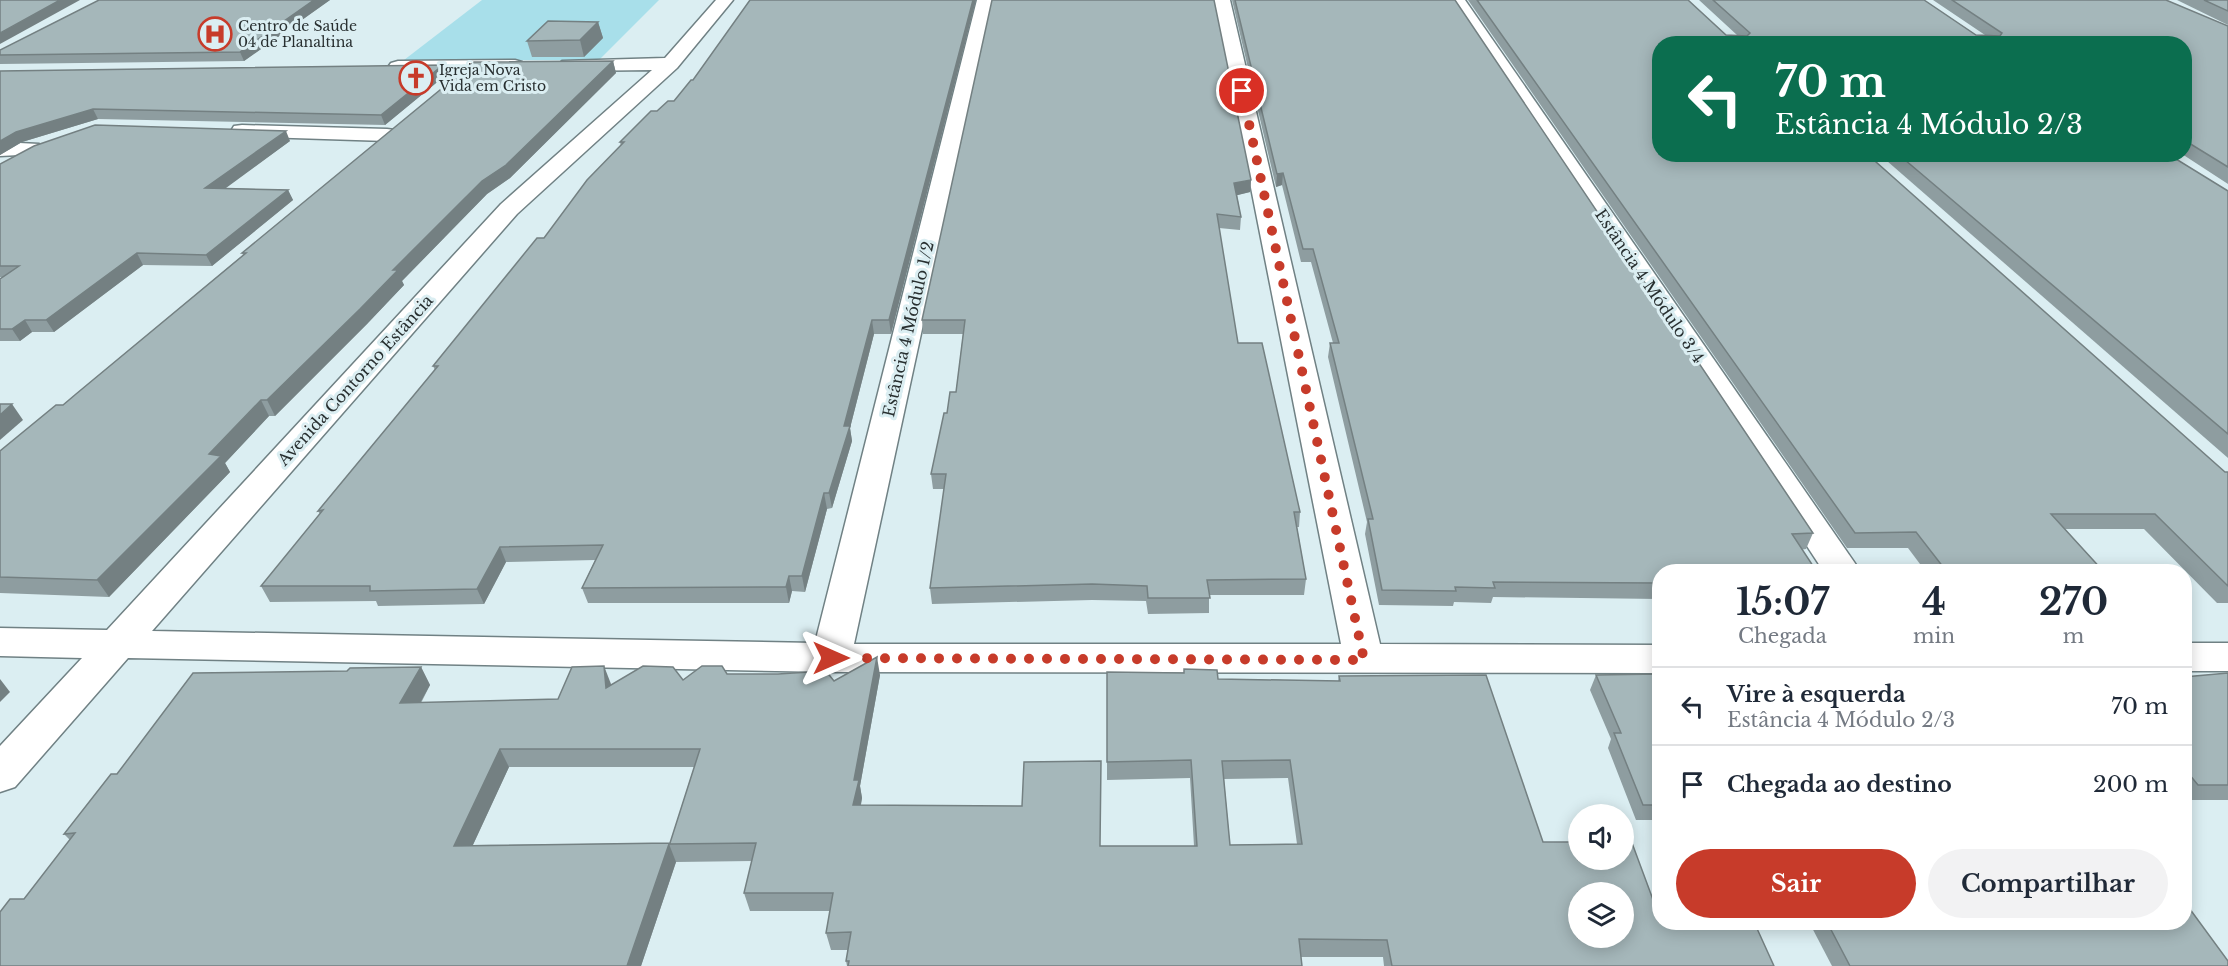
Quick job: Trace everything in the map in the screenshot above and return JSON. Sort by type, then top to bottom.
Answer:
[{"type":"street","name":"Avenida Contorno Estância","points":[[0,776],[509,209],[670,64],[725,0]]},
{"type":"street","name":"Estância 4 Módulo 1/2","points":[[831,658],[985,0]]},
{"type":"street","points":[[1222,0],[1364,660]]},
{"type":"street","name":"Estância 4 Módulo 3/4","points":[[1457,0],[1838,564]]},
{"type":"street","points":[[554,65],[670,64]]},
{"type":"street","points":[[447,87],[473,66]]},
{"type":"street","points":[[385,68],[531,66]]},
{"type":"street","points":[[225,131],[396,128],[360,158]]},
{"type":"street","points":[[0,167],[31,149],[54,142]]},
{"type":"street","points":[[0,149],[31,149]]},
{"type":"street","points":[[0,642],[831,658],[1652,659]]},
{"type":"street","points":[[2192,657],[2228,657]]},
{"type":"shaded area","points":[[482,0],[659,0],[599,60],[404,60]]},
{"type":"building","points":[[0,0],[60,0],[0,33]]},
{"type":"building","points":[[99,0],[314,0],[240,52],[0,55],[0,50]]},
{"type":"building","points":[[750,0],[973,0],[889,320],[872,320],[844,426],[850,426],[829,493],[824,493],[802,576],[789,576],[786,587],[582,588],[603,545],[500,547],[477,589],[370,591],[370,586],[261,586],[323,510],[318,511],[438,366],[433,366],[537,238],[544,238],[587,180],[624,142],[620,142],[651,111],[657,111],[668,101],[674,101],[693,80]]},
{"type":"building","points":[[992,0],[1214,0],[1251,180],[1234,183],[1241,217],[1217,214],[1238,343],[1262,343],[1300,512],[1294,512],[1306,579],[1207,580],[1210,598],[1148,598],[1147,586],[1092,584],[930,588],[946,474],[931,474],[944,413],[947,413],[950,392],[956,392],[965,320],[922,320]]},
{"type":"building","points":[[1235,0],[1455,0],[1813,533],[1792,534],[1812,564],[1652,564],[1652,583],[1493,582],[1495,588],[1455,587],[1456,591],[1382,590],[1368,519],[1373,519],[1330,343],[1339,343],[1313,249],[1303,249],[1283,173],[1277,174]]},
{"type":"building","points":[[1477,0],[1688,0],[1726,35],[1747,36],[1652,36],[1652,162],[1876,162],[2225,472],[2228,472],[2228,586],[2155,514],[2051,514],[2097,564],[1941,564],[1916,532],[1855,533]]},
{"type":"building","points":[[1713,0],[1924,0],[1976,35],[2000,36],[1747,36],[1750,33]]},
{"type":"building","points":[[1952,0],[2166,0],[2228,26],[2228,167],[2192,145],[2192,36],[2000,36],[2002,33]]},
{"type":"building","points":[[2204,0],[2228,0],[2228,11]]},
{"type":"building","points":[[548,21],[598,22],[580,40],[527,41]]},
{"type":"building","points":[[613,61],[506,165],[482,181],[393,270],[398,270],[360,309],[267,400],[261,400],[209,454],[221,456],[97,580],[0,577],[0,451],[56,405],[63,405],[246,253],[242,253],[474,62]]},
{"type":"building","points":[[443,65],[381,115],[93,109],[16,132],[0,141],[0,71]]},
{"type":"building","points":[[95,125],[286,131],[205,188],[288,190],[206,255],[137,253],[46,320],[25,320],[12,329],[0,329],[0,279],[19,266],[0,266],[0,164],[34,146]]},
{"type":"building","points":[[1907,162],[2181,162],[2228,191],[2228,434]]},
{"type":"building","points":[[0,404],[12,404],[0,415]]},
{"type":"building","points":[[877,657],[854,780],[859,780],[853,805],[1022,806],[1024,762],[1101,761],[1100,846],[1197,846],[1191,760],[1107,762],[1107,672],[1184,673],[1184,669],[1217,670],[1218,679],[1340,681],[1339,676],[1486,675],[1543,842],[1568,842],[1568,870],[1634,870],[1634,848],[1652,897],[1652,930],[1758,930],[1774,966],[1392,966],[1387,940],[1299,939],[1302,966],[848,966],[849,961],[846,961],[851,932],[826,933],[833,893],[744,893],[756,843],[669,844],[627,966],[0,966],[0,912],[10,899],[24,899],[75,833],[64,834],[111,774],[117,774],[193,673],[347,671],[350,668],[421,667],[400,703],[558,699],[572,667],[604,666],[606,688],[643,666],[673,667],[683,680],[702,666],[722,666],[727,674],[826,671],[834,681]],"holes":[[[500,749],[700,749],[670,843],[454,846]],[[1290,760],[1302,844],[1230,845],[1222,761]]]},
{"type":"building","points":[[2228,673],[2228,785],[2198,785],[2192,778],[2192,676]]},
{"type":"building","points":[[1652,674],[1652,805],[1643,805],[1614,733],[1621,733],[1596,675]]},
{"type":"building","points":[[2192,912],[2228,961],[2228,966],[1850,966],[1831,930],[2192,930]]},
{"type":"place","name":"Centro de Saúde 04 de Planaltina","points":[[215,34]]},
{"type":"place","name":"Igreja Nova Vida em Cristo","points":[[416,78]]},
{"type":"route","points":[[831,658],[1364,660],[1242,91]]}]
